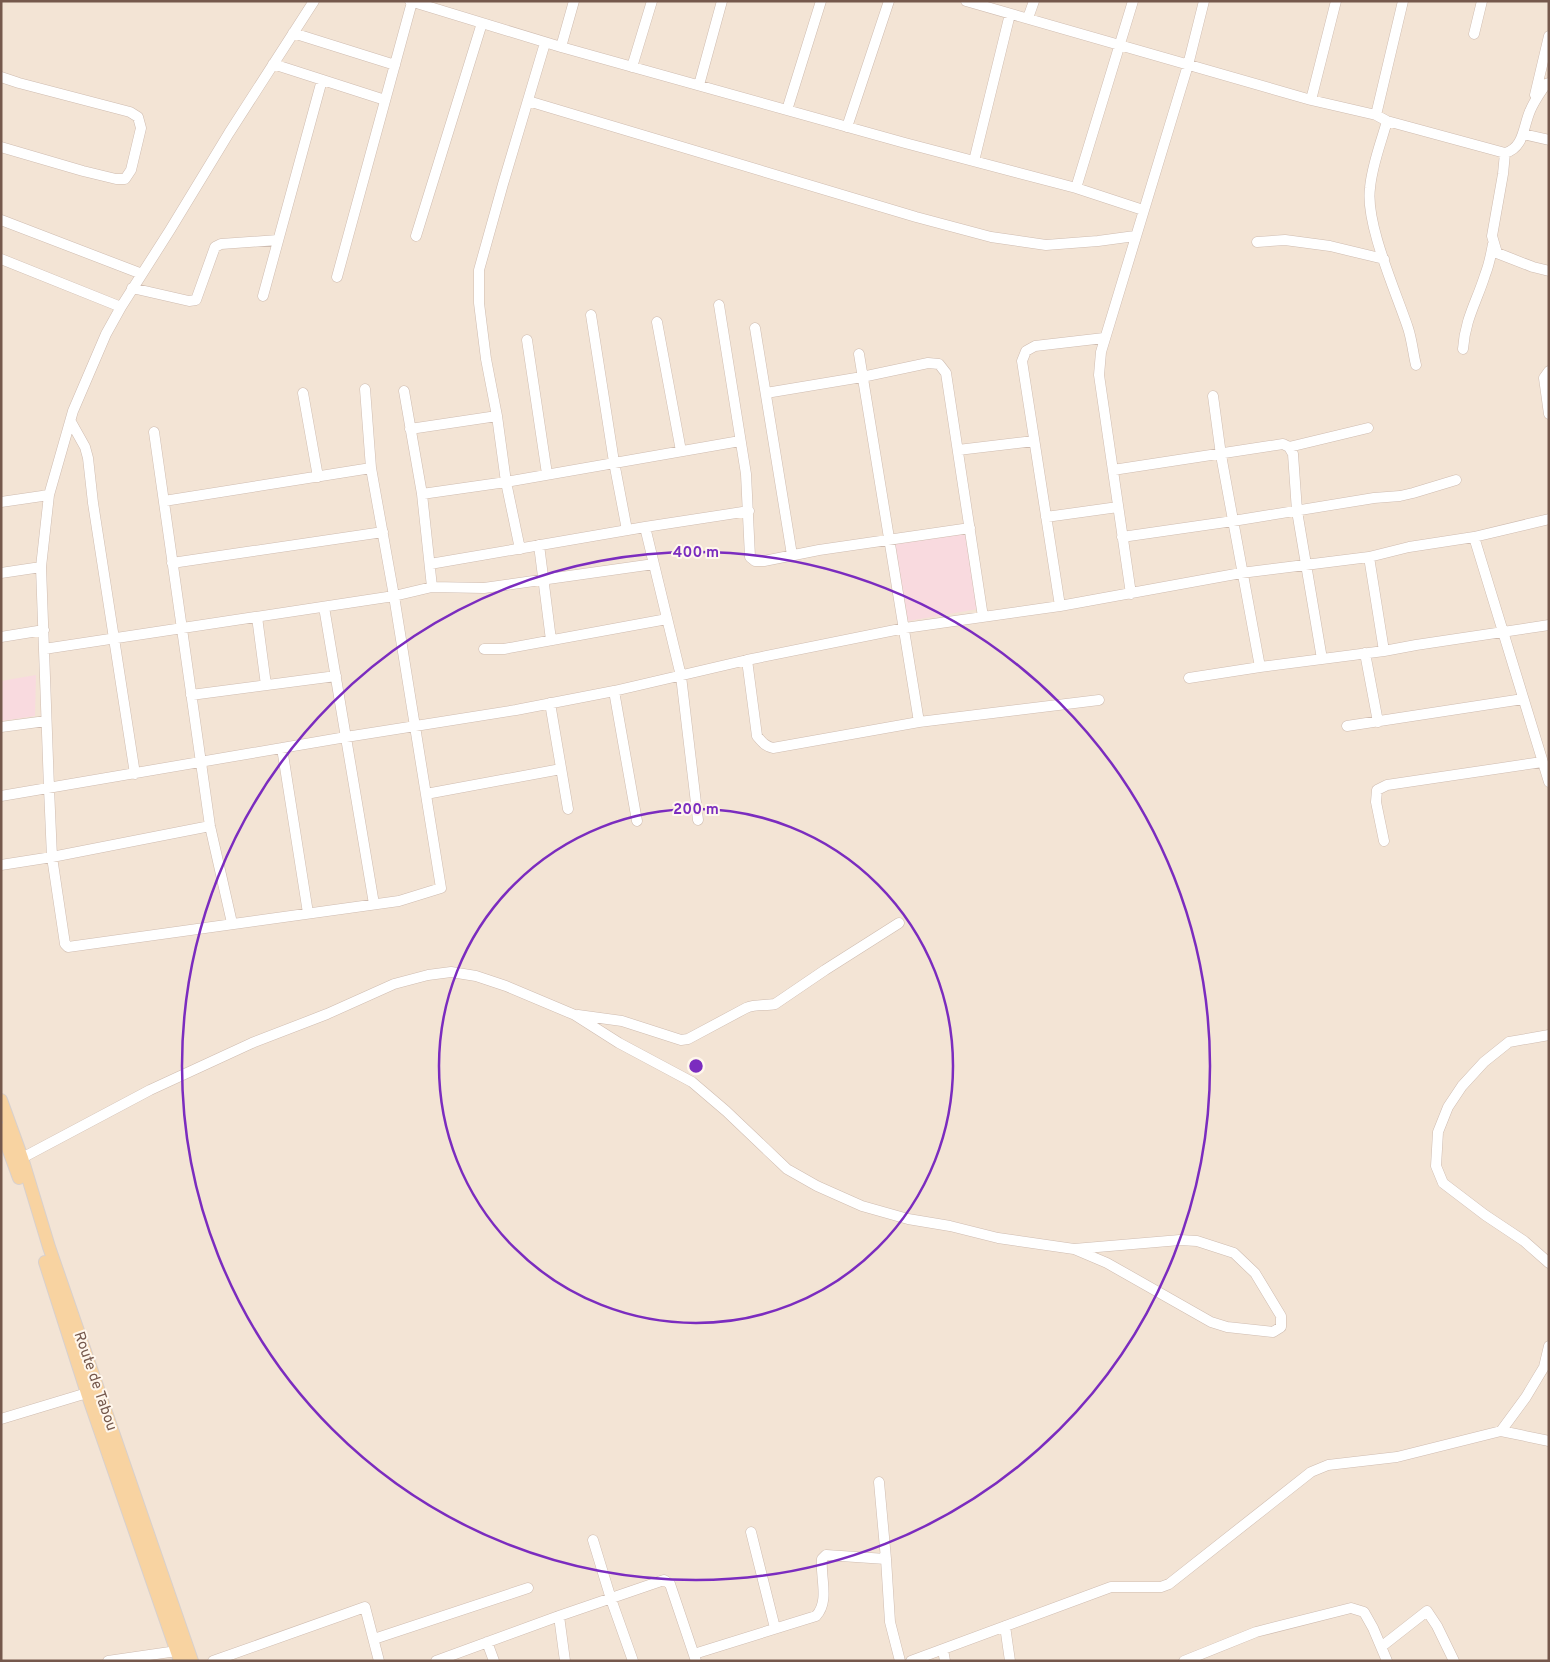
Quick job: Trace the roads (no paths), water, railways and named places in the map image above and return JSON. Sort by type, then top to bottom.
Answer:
[{"type":"main road","name":"Route de Tabou","points":[[1,1100],[22,1158],[49,1247],[192,1661]]},
{"type":"main road","name":"Route de Tabou","points":[[1,1129],[15,1166],[87,1393],[178,1656]]},
{"type":"street","points":[[314,1],[228,133],[121,307],[72,411],[49,495],[41,566],[46,722],[52,857],[65,944],[68,947],[399,901],[441,888],[394,596],[370,468],[365,389]]},
{"type":"street","points":[[560,47],[574,1]]},
{"type":"street","points":[[632,67],[652,1]]},
{"type":"street","points":[[699,85],[722,1]]},
{"type":"street","points":[[787,110],[821,1]]},
{"type":"street","points":[[847,127],[889,1]]},
{"type":"street","points":[[966,1],[1311,100],[1376,115],[1387,121],[1505,153],[1512,151],[1519,144],[1523,134],[1533,104],[1549,36]]},
{"type":"street","points":[[1028,18],[1034,1]]},
{"type":"street","points":[[1076,188],[1133,1]]},
{"type":"street","points":[[1131,594],[1099,374],[1101,352],[1188,65],[1204,1]]},
{"type":"street","points":[[1311,100],[1336,1]]},
{"type":"street","points":[[1376,115],[1403,1]]},
{"type":"street","points":[[1474,34],[1482,1]]},
{"type":"street","points":[[337,277],[411,2],[545,43],[1076,188],[1143,210]]},
{"type":"street","points":[[974,161],[1010,14]]},
{"type":"street","points":[[416,236],[482,23]]},
{"type":"street","points":[[293,33],[395,65]]},
{"type":"street","points":[[520,549],[506,482],[497,416],[486,359],[480,313],[479,270],[545,43]]},
{"type":"street","points":[[273,64],[385,100]]},
{"type":"street","points":[[1,77],[130,112],[138,117],[141,128],[131,170],[125,179],[116,179],[83,171],[1,147]]},
{"type":"street","points":[[263,296],[322,80]]},
{"type":"street","points":[[1533,104],[1546,84],[1549,83]]},
{"type":"street","points":[[528,101],[916,217],[991,237],[1046,245],[1135,236]]},
{"type":"street","points":[[1387,121],[1369,189],[1370,209],[1408,330],[1416,365]]},
{"type":"street","points":[[1523,134],[1549,140]]},
{"type":"street","points":[[1505,153],[1492,236],[1497,253],[1549,271]]},
{"type":"street","points":[[1,220],[142,274]]},
{"type":"street","points":[[132,288],[189,301],[196,300],[215,247],[221,244],[278,240]]},
{"type":"street","points":[[1257,242],[1285,240],[1330,246],[1384,258]]},
{"type":"street","points":[[1464,349],[1464,333],[1485,276],[1494,244]]},
{"type":"street","points":[[1,260],[121,307]]},
{"type":"street","points":[[719,305],[746,474],[750,557],[755,561],[764,561],[888,539],[970,528]]},
{"type":"street","points":[[591,315],[614,462],[627,530]]},
{"type":"street","points":[[657,322],[681,451]]},
{"type":"street","points":[[755,328],[792,555]]},
{"type":"street","points":[[1060,606],[1022,361],[1026,351],[1035,346],[1104,338]]},
{"type":"street","points":[[527,340],[548,474]]},
{"type":"street","points":[[859,354],[919,722]]},
{"type":"street","points":[[766,393],[862,377],[928,363],[939,364],[946,373],[983,617]]},
{"type":"street","points":[[1549,371],[1544,378],[1549,414]]},
{"type":"street","points":[[404,391],[422,494],[432,588]]},
{"type":"street","points":[[303,393],[318,477]]},
{"type":"street","points":[[1213,396],[1241,573],[1260,666]]},
{"type":"street","points":[[410,429],[497,416]]},
{"type":"street","points":[[70,422],[85,447],[88,458],[135,774]]},
{"type":"street","points":[[1289,447],[1368,428]]},
{"type":"street","points":[[154,432],[210,826],[232,923]]},
{"type":"street","points":[[422,494],[506,482],[740,441]]},
{"type":"street","points":[[958,450],[1034,441]]},
{"type":"street","points":[[1113,470],[1221,455],[1283,444],[1289,447],[1293,454],[1297,511],[1322,659]]},
{"type":"street","points":[[164,502],[370,468]]},
{"type":"street","points":[[1122,537],[1413,493],[1456,480]]},
{"type":"street","points":[[1,502],[49,495]]},
{"type":"street","points":[[1046,517],[1118,507]]},
{"type":"street","points":[[430,564],[748,511]]},
{"type":"street","points":[[1,796],[346,736],[416,727],[550,703],[614,691],[747,660],[904,628],[1060,606],[1241,573],[1368,557],[1409,547],[1474,537],[1549,519]]},
{"type":"street","points":[[645,527],[681,676],[698,820]]},
{"type":"street","points":[[172,563],[383,532]]},
{"type":"street","points":[[1474,537],[1549,782]]},
{"type":"street","points":[[539,545],[551,640]]},
{"type":"street","points":[[1368,557],[1384,651]]},
{"type":"street","points":[[44,650],[394,596],[432,588],[484,588],[654,564]]},
{"type":"street","points":[[1,573],[41,566]]},
{"type":"street","points":[[324,607],[374,904]]},
{"type":"street","points":[[257,617],[266,685]]},
{"type":"street","points":[[484,649],[498,650],[667,619]]},
{"type":"street","points":[[1189,678],[1260,666],[1384,651],[1549,625]]},
{"type":"street","points":[[1,637],[44,630]]},
{"type":"street","points":[[1365,653],[1378,722]]},
{"type":"street","points":[[747,660],[757,736],[764,744],[773,748],[919,722],[1099,700]]},
{"type":"street","points":[[191,695],[336,676]]},
{"type":"street","points":[[614,691],[637,821]]},
{"type":"street","points":[[1347,726],[1524,699]]},
{"type":"street","points":[[550,703],[568,809]]},
{"type":"street","points":[[1,727],[46,722]]},
{"type":"street","points":[[282,748],[308,914]]},
{"type":"street","points":[[1384,841],[1376,802],[1378,790],[1387,785],[1542,762]]},
{"type":"street","points":[[426,794],[561,770]]},
{"type":"street","points":[[1,865],[210,826]]},
{"type":"street","points":[[574,1015],[622,1020],[681,1040],[688,1039],[755,1004],[776,1004],[899,923]]},
{"type":"street","points":[[22,1158],[150,1090],[252,1043],[327,1014],[394,984],[428,975],[452,972],[476,976],[506,986],[574,1015],[692,1082],[726,1111],[787,1169],[817,1186],[862,1206],[908,1219],[950,1226],[998,1238],[1074,1249],[1180,1240],[1197,1241],[1234,1253],[1255,1273],[1281,1316],[1281,1327],[1273,1332],[1227,1327],[1211,1322],[1107,1263],[1074,1249]]},
{"type":"street","points":[[1549,1035],[1509,1042],[1484,1062],[1462,1086],[1448,1107],[1438,1132],[1436,1166],[1443,1183],[1485,1215],[1524,1241],[1549,1263]]},
{"type":"street","points":[[1501,1431],[1526,1397],[1544,1367],[1549,1346]]},
{"type":"street","points":[[1,1419],[87,1393]]},
{"type":"street","points":[[911,1661],[1111,1587],[1161,1586],[1169,1584],[1311,1472],[1328,1466],[1397,1457],[1501,1431],[1549,1441]]},
{"type":"street","points":[[879,1482],[890,1622],[900,1661]]},
{"type":"street","points":[[752,1532],[775,1628]]},
{"type":"street","points":[[593,1540],[633,1661]]},
{"type":"street","points":[[436,1661],[664,1580],[668,1581],[696,1658],[775,1628],[816,1616],[821,1611],[824,1596],[821,1566],[822,1558],[826,1555],[886,1559]]},
{"type":"street","points":[[374,1638],[528,1588]]},
{"type":"street","points":[[213,1661],[366,1607],[380,1661]]},
{"type":"street","points":[[1184,1661],[1256,1632],[1351,1608],[1364,1612],[1387,1661]]},
{"type":"street","points":[[1381,1646],[1427,1611],[1437,1626],[1454,1661]]},
{"type":"street","points":[[559,1616],[565,1661]]},
{"type":"street","points":[[1005,1626],[1010,1661]]},
{"type":"street","points":[[487,1642],[494,1661]]},
{"type":"street","points":[[942,1650],[946,1661]]},
{"type":"street","points":[[110,1661],[178,1656]]}]
